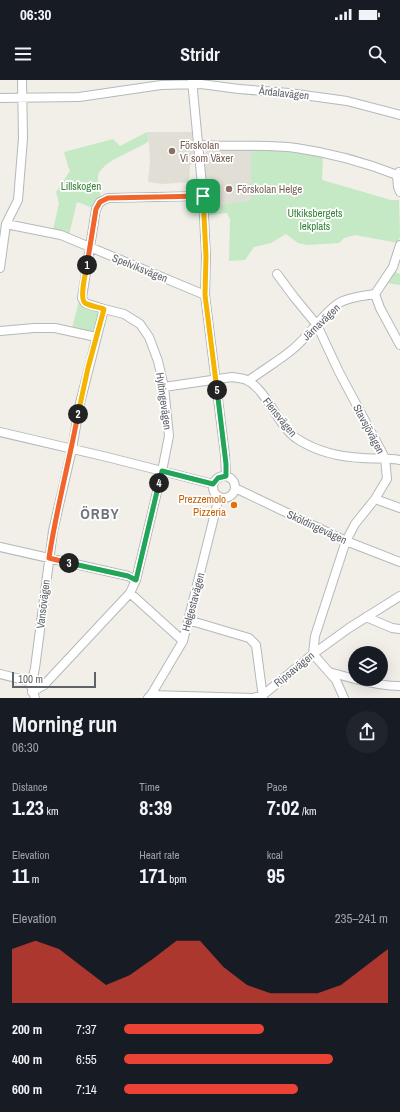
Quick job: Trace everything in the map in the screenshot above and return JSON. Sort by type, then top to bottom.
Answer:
[{"type":"street","points":[[0,268],[6,224],[18,200],[23,138],[22,80]]},
{"type":"street","points":[[192,82],[203,196],[206,256],[205,295],[225,455],[226,476],[218,478],[213,484],[214,492],[218,497],[222,498],[229,497],[235,488]]},
{"type":"street","name":"Årdalavägen","points":[[0,98],[79,97],[192,82],[339,100],[400,115]]},
{"type":"street","points":[[198,145],[295,148],[335,155],[398,173],[398,187],[400,192]]},
{"type":"street","points":[[104,309],[85,303],[82,298],[96,209],[100,202],[108,198],[203,196]]},
{"type":"street","name":"Spelviksvägen","points":[[6,224],[52,232],[205,295]]},
{"type":"street","points":[[400,245],[397,268],[375,294],[380,308],[400,345]]},
{"type":"street","name":"Stavsjövägen","points":[[277,274],[317,325],[339,372],[385,458],[386,466],[387,479],[375,499],[355,524],[346,541],[315,636],[313,654]]},
{"type":"street","name":"Järnavägen","points":[[248,381],[293,349],[329,311],[340,303],[352,298],[375,294]]},
{"type":"street","name":"Vansövägen","points":[[29,680],[33,677],[35,668],[53,531],[72,449],[80,403],[104,309]]},
{"type":"street","name":"Hyltingevägen","points":[[34,695],[130,593],[136,580],[169,436],[164,387],[158,361],[149,337],[140,324],[124,314],[104,309]]},
{"type":"street","points":[[0,331],[55,328],[96,337]]},
{"type":"street","points":[[164,387],[232,377],[241,378],[248,381]]},
{"type":"street","name":"Flensvägen","points":[[248,381],[258,390],[291,434],[298,440],[334,455],[400,460]]},
{"type":"street","points":[[0,432],[213,484]]},
{"type":"street","name":"Sköldingevägen","points":[[226,476],[234,482],[235,488],[346,541],[400,562]]},
{"type":"street","name":"Helgestavägen","points":[[149,696],[183,641],[218,497]]},
{"type":"street","points":[[375,499],[400,508]]},
{"type":"street","points":[[0,547],[128,576],[136,580]]},
{"type":"street","points":[[130,593],[183,641]]},
{"type":"street","name":"Ripsavägen","points":[[263,697],[313,654],[366,617],[400,596]]},
{"type":"street","points":[[366,617],[392,628],[400,629]]},
{"type":"street","points":[[149,696],[263,697],[256,645],[249,638],[188,620]]},
{"type":"street","points":[[313,654],[336,680],[344,698]]},
{"type":"street","points":[[329,672],[348,677]]},
{"type":"street","points":[[0,674],[29,680],[44,685]]},
{"type":"street","points":[[29,680],[34,695]]},
{"type":"street","points":[[388,686],[400,686]]},
{"type":"shaded area","name":"Förskolan Vi som Växer","points":[[147,132],[192,132],[195,163],[190,165],[189,182],[162,184],[148,182],[150,161]]},
{"type":"shaded area","name":"Förskolan Helge","points":[[208,149],[251,150],[251,200],[208,207],[204,155]]},
{"type":"green space","name":"Lillskogen","points":[[147,132],[149,141],[120,156],[101,170],[98,176],[98,184],[101,198],[93,208],[77,202],[69,235],[53,230],[59,203],[56,192],[70,171],[64,152],[113,139],[120,146]]},
{"type":"green space","name":"Utkiksbergets lekplats","points":[[270,149],[323,157],[322,180],[391,200],[399,200],[400,236],[398,243],[355,235],[344,238],[339,243],[307,245],[298,243],[286,234],[271,243],[254,247],[245,260],[229,261],[230,219],[227,213],[209,215],[208,207],[251,200],[251,150]]},
{"type":"green space","points":[[393,271],[400,274],[400,285],[386,283]]},
{"type":"green space","points":[[79,301],[100,313],[95,332],[92,334],[72,328]]},
{"type":"place","name":"Förskolan Vi som Växer","points":[[172,151]]},
{"type":"place","name":"Förskolan Helge","points":[[229,189]]},
{"type":"place","name":"Prezzemolo Pizzeria","points":[[234,505]]},
{"type":"district","name":"ÖRBY","points":[[100,513]]},
{"type":"route","points":[[203,196],[206,256],[204,284],[225,455],[226,476],[218,478],[213,484],[162,471],[136,580],[128,576],[49,558],[53,531],[72,449],[80,403],[104,309],[85,303],[82,298],[96,209],[100,202],[108,198],[203,196]]}]
